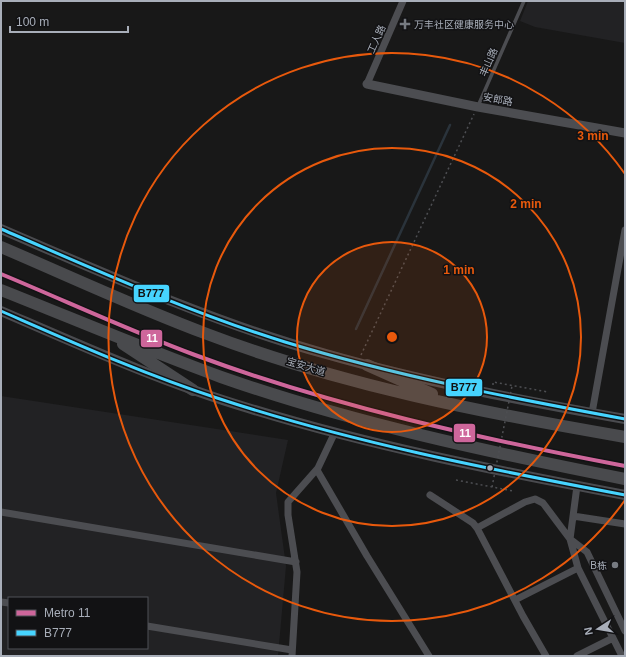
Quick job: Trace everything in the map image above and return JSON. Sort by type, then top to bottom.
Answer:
[{"type":"main road","points":[[1,229],[122,281],[239,327],[326,354],[363,361],[428,380],[625,419]]},
{"type":"main road","name":"宝安大道","points":[[1,247],[207,334],[327,373],[402,393],[625,438]]},
{"type":"main road","points":[[1,290],[221,377],[312,405],[482,450],[625,479]]},
{"type":"main road","points":[[1,311],[89,349],[193,390],[248,408],[335,432],[460,462],[625,495]]},
{"type":"main road","points":[[102,330],[193,390]]},
{"type":"main road","points":[[363,361],[455,404]]},
{"type":"street","name":"工人路","points":[[367,84],[403,1]]},
{"type":"street","name":"安郎路","points":[[367,84],[478,107],[625,134]]},
{"type":"street","points":[[592,413],[625,230]]},
{"type":"street","points":[[148,626],[292,653],[297,572],[288,515],[288,502],[317,470],[335,432]]},
{"type":"street","points":[[317,470],[367,556],[429,656]]},
{"type":"street","points":[[576,486],[570,539],[578,568],[622,656]]},
{"type":"street","points":[[430,495],[473,523],[477,528],[546,656]]},
{"type":"street","points":[[477,528],[525,502],[535,499],[543,503],[570,539],[587,552],[625,631]]},
{"type":"street","points":[[1,512],[296,562]]},
{"type":"street","points":[[573,516],[625,524]]},
{"type":"street","points":[[515,600],[578,568]]},
{"type":"street","points":[[577,656],[613,638]]},
{"type":"lane","name":"丰山路","points":[[478,107],[524,1]]},
{"type":"path","points":[[363,361],[478,107]]},
{"type":"path","points":[[493,382],[551,393]]},
{"type":"path","points":[[492,487],[512,386]]},
{"type":"path","points":[[547,399],[548,392]]},
{"type":"path","points":[[456,480],[513,491]]},
{"type":"shaded area","points":[[528,1],[625,1],[625,43],[535,27],[520,21]]},
{"type":"shaded area","points":[[1,396],[288,440],[276,493],[286,566],[278,656],[1,656]]},
{"type":"waterway","points":[[356,329],[450,125]]},
{"type":"metro line","name":"11","points":[[1,274],[171,346],[300,390],[408,420],[571,456],[625,466]]},
{"type":"transit line","name":"B777","points":[[1,229],[177,304],[285,342],[411,376],[539,403],[625,419]]},
{"type":"transit line","name":"B777","points":[[1,311],[162,379],[267,414],[368,441],[420,453],[625,495]]},
{"type":"place","name":"万丰社区健康服务中心","points":[[405,24]]},
{"type":"place","name":"B栋","points":[[615,565]]}]
